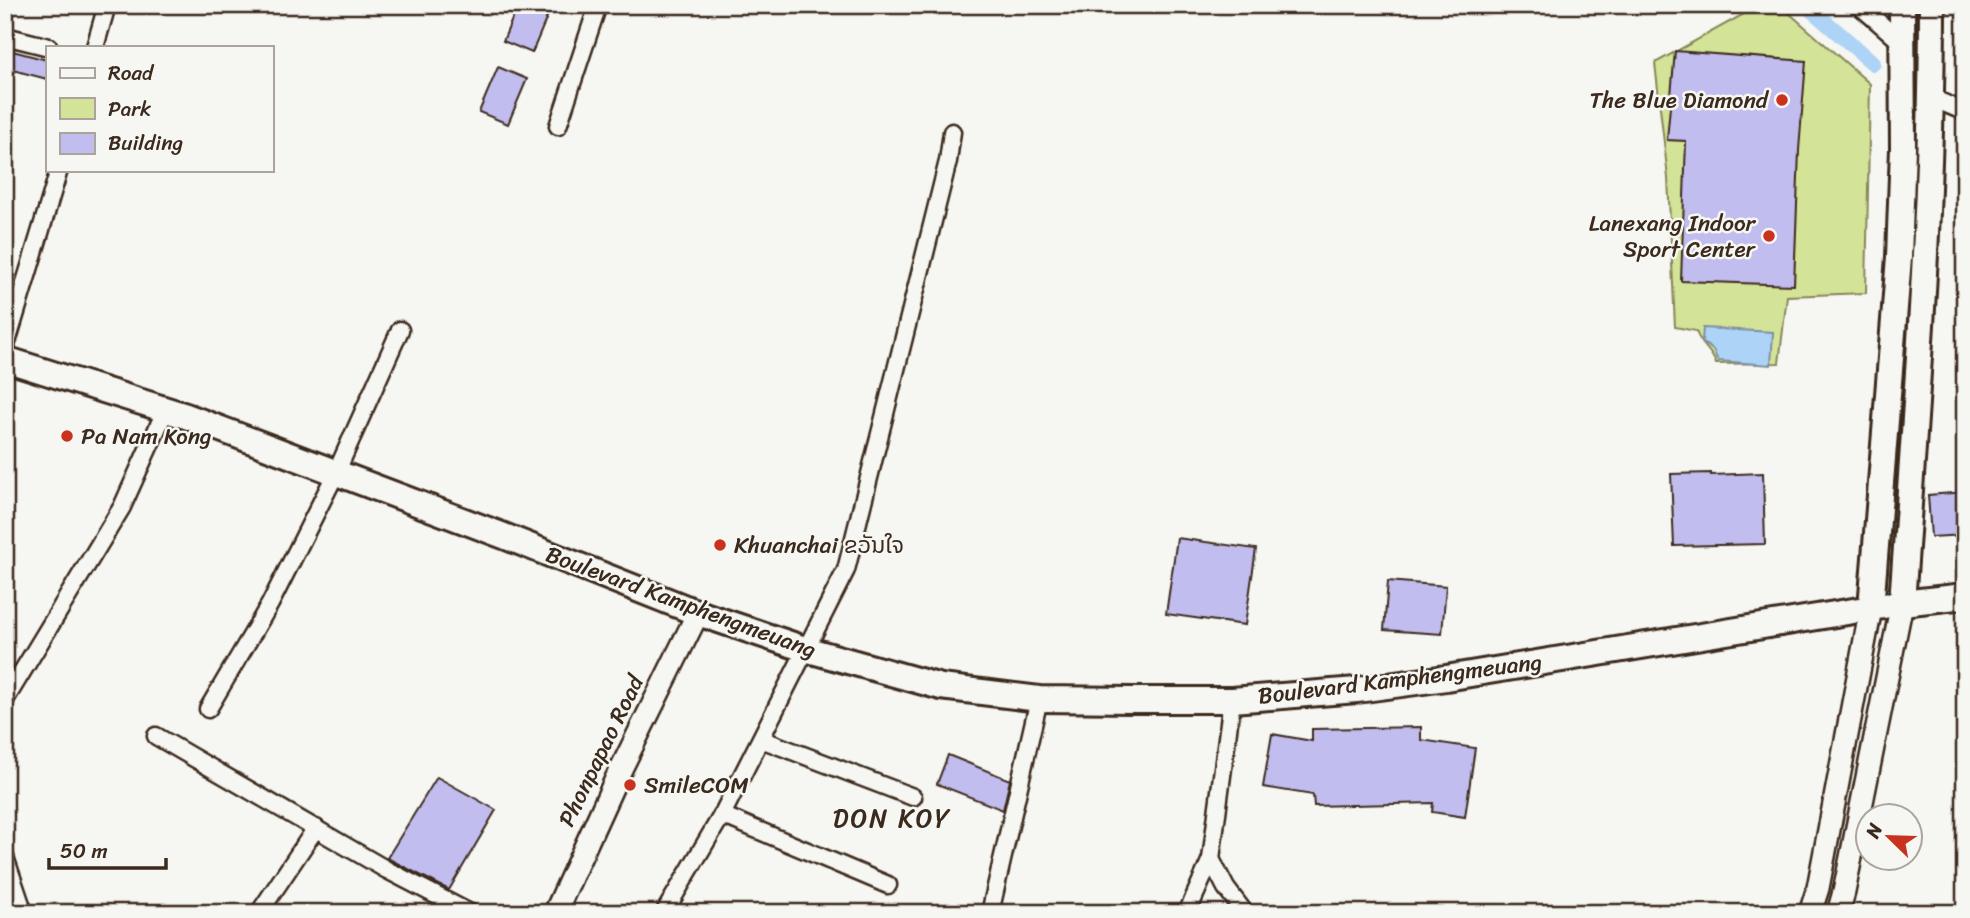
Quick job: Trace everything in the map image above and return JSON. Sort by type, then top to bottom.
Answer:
[{"type":"main road","points":[[1871,608],[1899,257],[1903,148],[1902,5]]},
{"type":"main road","points":[[1902,603],[1926,254],[1932,98],[1932,5]]},
{"type":"main road","name":"Boulevard Kamphengmeuang","points":[[5,359],[166,409],[505,536],[698,613],[805,649],[942,687],[1039,699],[1232,700],[1357,690],[1446,678],[1902,603],[1965,596]]},
{"type":"street","points":[[95,46],[107,5]]},
{"type":"street","points":[[558,126],[598,5]]},
{"type":"street","points":[[1859,5],[1901,42]]},
{"type":"street","points":[[5,36],[46,46]]},
{"type":"street","points":[[1932,98],[1965,112]]},
{"type":"street","points":[[664,913],[722,815],[846,570],[948,162],[952,132]]},
{"type":"street","points":[[5,349],[58,172]]},
{"type":"street","points":[[208,709],[270,604],[336,473],[400,330]]},
{"type":"street","points":[[5,700],[122,507],[166,409]]},
{"type":"street","points":[[1838,913],[1902,603]]},
{"type":"street","points":[[1810,913],[1818,888],[1871,608]]},
{"type":"street","name":"Phonpapao Road","points":[[555,913],[616,779],[698,613]]},
{"type":"street","points":[[990,913],[1039,699]]},
{"type":"street","points":[[1187,913],[1211,859],[1232,700]]},
{"type":"street","points":[[156,736],[387,870],[470,913]]},
{"type":"street","points":[[761,739],[913,797]]},
{"type":"street","points":[[722,815],[888,885]]},
{"type":"street","points":[[259,913],[316,828]]},
{"type":"street","points":[[5,858],[24,913]]},
{"type":"street","points":[[1211,859],[1226,888],[1245,913]]},
{"type":"green space","name":"Lanexang Indoor Sport Center","points":[[1760,5],[1780,5],[1870,84],[1866,293],[1787,296],[1779,363],[1716,364],[1696,331],[1675,327],[1668,178],[1655,63]]},
{"type":"water","points":[[1703,328],[1773,332],[1771,365],[1718,361],[1713,350],[1702,342]]},
{"type":"building","points":[[518,5],[552,5],[532,53],[503,41]]},
{"type":"building","points":[[5,49],[46,60],[46,79],[5,68]]},
{"type":"building","points":[[1675,51],[1806,61],[1799,150],[1794,285],[1681,281],[1686,141],[1667,140]]},
{"type":"building","points":[[498,67],[527,79],[508,124],[479,112]]},
{"type":"building","points":[[1763,473],[1765,544],[1674,546],[1671,474]]},
{"type":"building","points":[[1965,492],[1965,535],[1931,537],[1928,495]]},
{"type":"building","points":[[1177,538],[1256,549],[1245,625],[1166,614]]},
{"type":"building","points":[[1388,581],[1446,586],[1442,634],[1384,630]]},
{"type":"building","points":[[1421,727],[1421,740],[1475,748],[1465,817],[1432,812],[1433,803],[1314,806],[1313,795],[1263,787],[1272,734],[1312,741],[1312,729]]},
{"type":"building","points":[[948,755],[1010,780],[1003,810],[937,784]]},
{"type":"building","points":[[437,777],[496,810],[449,890],[387,858]]},
{"type":"waterway","points":[[1806,5],[1873,63]]},
{"type":"place","name":"The Blue Diamond","points":[[1782,100]]},
{"type":"place","name":"Lanexang Indoor Sport Center","points":[[1769,236]]},
{"type":"place","name":"Pa Nam Kong","points":[[67,436]]},
{"type":"place","name":"Khuanchai ຂວັນໃຈ","points":[[720,545]]},
{"type":"place","name":"SmileCOM","points":[[630,785]]},
{"type":"district","name":"DON KOY","points":[[892,818]]}]
